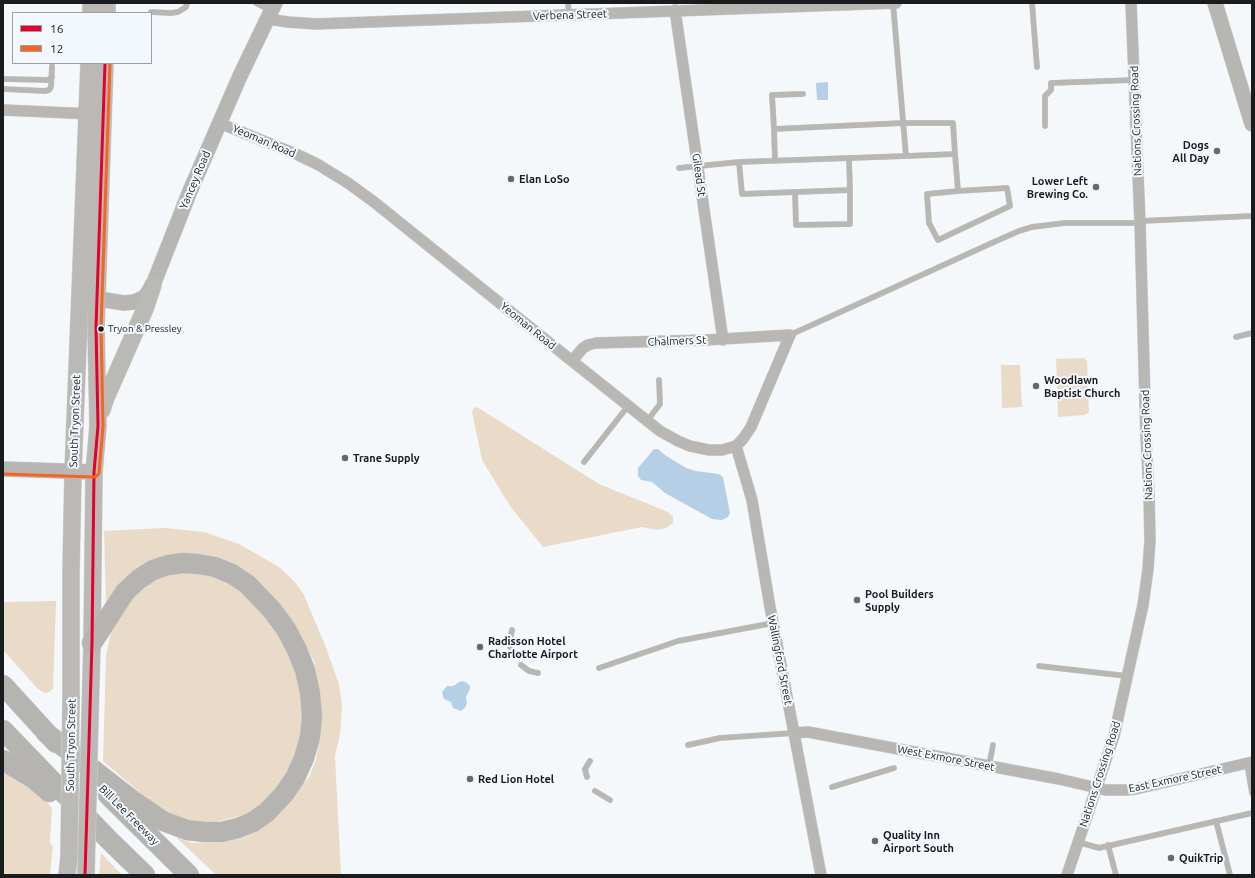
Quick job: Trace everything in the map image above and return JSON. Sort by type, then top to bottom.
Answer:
[{"type":"highway","points":[[46,733],[132,800],[163,821],[187,830],[222,832],[253,822],[266,812],[284,794],[295,778],[304,758],[310,736],[312,717],[310,693],[305,670],[297,650],[282,623],[272,610],[252,590],[237,578],[215,567],[198,564],[184,563],[168,565],[153,570],[139,579],[125,592],[92,643]]},
{"type":"highway","name":"Bill Lee Freeway","points":[[3,685],[46,733],[189,875]]},
{"type":"highway","points":[[3,730],[109,840],[145,875]]},
{"type":"highway","points":[[3,760],[34,779],[109,840]]},
{"type":"main road","name":"South Tryon Street","points":[[86,874],[92,643],[94,472],[98,426],[96,351],[96,114],[89,64]]},
{"type":"main road","name":"South Tryon Street","points":[[67,875],[69,858],[73,472],[80,296],[96,114],[105,64]]},
{"type":"main road","points":[[98,426],[105,400],[145,309],[153,285]]},
{"type":"street","name":"Verbena Street","points":[[271,11],[301,24],[316,24],[569,15],[749,6],[888,3]]},
{"type":"street","name":"Nations Crossing Road","points":[[1067,875],[1114,736],[1143,605],[1148,569],[1150,540],[1140,222],[1131,3]]},
{"type":"street","points":[[1215,3],[1252,124]]},
{"type":"street","name":"Gilead St","points":[[676,10],[723,340]]},
{"type":"street","name":"Yancey Road","points":[[80,296],[124,303],[134,302],[145,297],[153,285],[190,191],[219,123],[271,11]]},
{"type":"street","points":[[3,110],[96,114]]},
{"type":"street","name":"Yeoman Road","points":[[219,123],[317,164],[374,202],[660,431],[690,446],[709,450],[722,450],[736,446]]},
{"type":"street","points":[[736,446],[751,427],[790,335]]},
{"type":"street","name":"Chalmers St","points":[[572,361],[583,348],[596,343],[723,340],[790,335]]},
{"type":"street","name":"Wallingford Street","points":[[736,446],[752,500],[773,623],[821,875]]},
{"type":"street","points":[[3,470],[94,472]]},
{"type":"street","name":"West Exmore Street","points":[[794,733],[808,732],[1059,779],[1097,788]]},
{"type":"street","name":"East Exmore Street","points":[[1097,788],[1117,791],[1136,789],[1250,762]]},
{"type":"lane","points":[[152,12],[178,12],[186,7],[187,3]]},
{"type":"lane","points":[[256,3],[271,11]]},
{"type":"lane","points":[[568,3],[569,15]]},
{"type":"lane","points":[[888,3],[906,156]]},
{"type":"lane","points":[[1032,3],[1037,67]]},
{"type":"lane","points":[[3,89],[49,90],[51,86],[52,66]]},
{"type":"lane","points":[[3,79],[48,80],[52,77]]},
{"type":"lane","points":[[1045,126],[1045,96],[1051,90],[1051,83],[1134,80]]},
{"type":"lane","points":[[775,160],[772,95],[803,94]]},
{"type":"lane","points":[[774,128],[953,123],[958,191]]},
{"type":"lane","points":[[679,168],[775,160],[955,154]]},
{"type":"lane","points":[[794,192],[796,225],[850,224],[849,158]]},
{"type":"lane","points":[[739,162],[742,194],[850,190]]},
{"type":"lane","points":[[1007,188],[1010,206],[938,240],[929,223],[927,194],[958,191],[1007,188]]},
{"type":"lane","points":[[790,335],[994,242],[1032,227],[1064,224],[1140,222],[1252,216]]},
{"type":"lane","points":[[1236,337],[1252,333]]},
{"type":"lane","points":[[647,421],[660,404],[659,380]]},
{"type":"lane","points":[[584,462],[628,406]]},
{"type":"lane","points":[[599,668],[678,641],[773,623]]},
{"type":"lane","points":[[510,647],[512,630]]},
{"type":"lane","points":[[520,665],[529,671],[538,673]]},
{"type":"lane","points":[[1040,666],[1127,676]]},
{"type":"lane","points":[[688,745],[720,738],[794,733]]},
{"type":"lane","points":[[990,766],[993,745]]},
{"type":"lane","points":[[587,777],[586,769],[590,761]]},
{"type":"lane","points":[[1250,762],[1252,793]]},
{"type":"lane","points":[[832,787],[894,768]]},
{"type":"lane","points":[[595,790],[610,800]]},
{"type":"lane","points":[[1078,842],[1099,848],[1252,813]]},
{"type":"lane","points":[[1216,821],[1230,875]]},
{"type":"lane","points":[[1108,846],[1116,875]]},
{"type":"shaded area","points":[[1084,358],[1087,361],[1089,412],[1085,415],[1058,417],[1056,359]]},
{"type":"shaded area","points":[[1001,365],[1020,365],[1022,407],[1002,408]]},
{"type":"shaded area","points":[[477,407],[599,484],[668,512],[673,517],[673,523],[666,528],[658,530],[642,527],[543,547],[510,506],[482,460],[472,412],[473,409]]},
{"type":"shaded area","points":[[165,528],[204,532],[239,544],[279,567],[294,581],[303,593],[325,645],[339,684],[342,706],[340,734],[335,756],[341,875],[216,875],[176,837],[192,843],[226,842],[246,837],[266,824],[295,796],[309,777],[316,760],[322,721],[320,694],[314,661],[299,632],[203,555],[106,604],[104,531]]},
{"type":"shaded area","points":[[196,570],[228,582],[251,599],[281,637],[298,675],[303,715],[300,743],[286,775],[267,800],[248,814],[216,822],[185,820],[174,815],[144,796],[103,761],[106,655],[112,627],[123,604],[156,577]]},
{"type":"shaded area","points":[[56,601],[53,689],[44,693],[37,688],[3,650],[3,602]]},
{"type":"shaded area","points":[[3,767],[40,794],[52,808],[50,843],[53,846],[50,875],[3,875]]},
{"type":"shaded area","points":[[101,853],[122,875],[99,875]]},
{"type":"water","points":[[828,82],[828,100],[817,100],[816,83]]},
{"type":"water","points":[[654,449],[658,449],[686,468],[719,474],[723,477],[730,513],[728,517],[722,520],[712,519],[665,493],[652,482],[641,480],[638,476],[638,468]]},
{"type":"water","points":[[461,681],[466,682],[470,686],[470,689],[466,697],[467,703],[465,708],[461,711],[453,708],[451,702],[444,699],[442,692],[447,686],[453,686]]},
{"type":"transit line","name":"16","points":[[85,875],[92,643],[94,472],[98,426],[96,327],[105,64]]},
{"type":"transit line","name":"12","points":[[3,474],[94,477],[99,473],[103,426],[101,327],[110,64]]},
{"type":"place","name":"Dogs All Day","points":[[1217,151]]},
{"type":"place","name":"Elan LoSo","points":[[511,179]]},
{"type":"place","name":"Lower Left Brewing Co.","points":[[1096,187]]},
{"type":"place","name":"Tryon & Pressley","points":[[101,329]]},
{"type":"place","name":"Woodlawn Baptist Church","points":[[1036,386]]},
{"type":"place","name":"Trane Supply","points":[[345,458]]},
{"type":"place","name":"Pool Builders Supply","points":[[857,600]]},
{"type":"place","name":"Radisson Hotel Charlotte Airport","points":[[480,647]]},
{"type":"place","name":"Red Lion Hotel","points":[[470,779]]},
{"type":"place","name":"Quality Inn Airport South","points":[[875,841]]},
{"type":"place","name":"QuikTrip","points":[[1171,858]]}]
